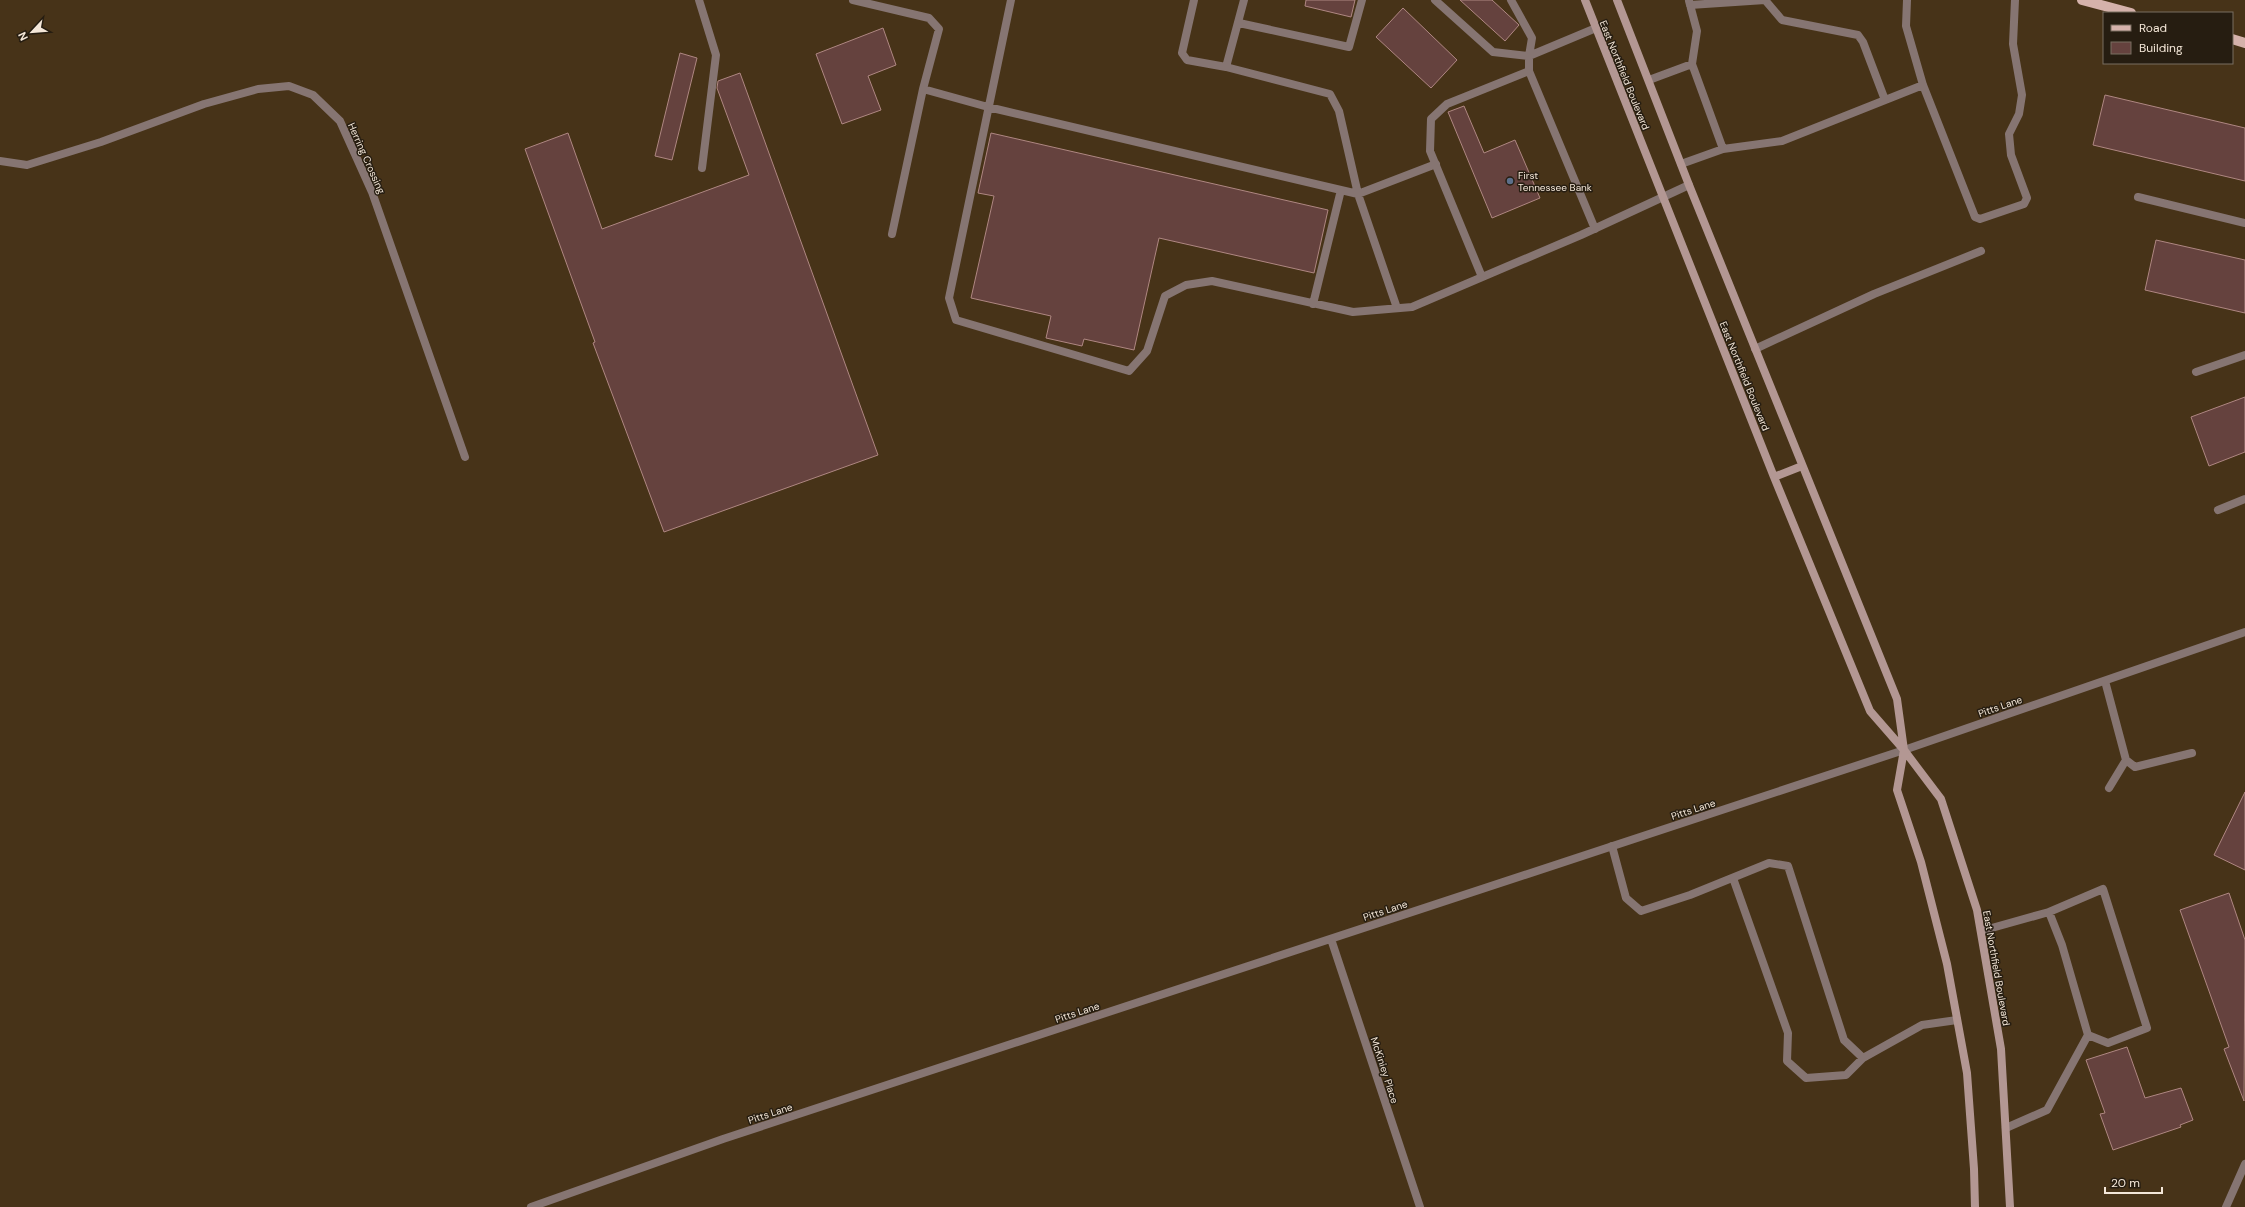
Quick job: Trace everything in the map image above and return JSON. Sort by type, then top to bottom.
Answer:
[{"type":"main road","name":"East Northfield Boulevard","points":[[1585,0],[1774,478],[1870,711],[1904,750],[1941,799],[1977,910],[2001,1049],[2010,1207]]},
{"type":"main road","name":"East Northfield Boulevard","points":[[1617,0],[1689,185],[1897,699],[1904,750],[1896,790],[1921,862],[1947,964],[1967,1073],[1974,1169],[1975,1207]]},
{"type":"main road","points":[[2082,0],[2127,12]]},
{"type":"main road","points":[[2233,39],[2245,43]]},
{"type":"main road","points":[[1774,478],[1802,466]]},
{"type":"street","points":[[699,0],[716,55],[702,168]]},
{"type":"street","points":[[853,0],[929,18],[939,29],[923,89],[892,234]]},
{"type":"street","points":[[1011,0],[948,298],[956,320],[1129,371],[1147,351],[1166,296],[1186,285],[1212,280],[1352,312],[1412,307],[1482,278],[1689,185]]},
{"type":"street","points":[[1194,0],[1182,53],[1187,60],[1226,67],[1330,94],[1339,111],[1358,194],[1397,308]]},
{"type":"street","points":[[1226,67],[1244,0]]},
{"type":"street","points":[[1239,23],[1349,46],[1362,0]]},
{"type":"street","points":[[1435,0],[1493,52],[1529,56],[1596,28]]},
{"type":"street","points":[[1511,0],[1532,38],[1529,56],[1530,71],[1595,228]]},
{"type":"street","points":[[1723,149],[1692,64],[1697,31],[1690,2],[1765,0],[1782,20],[1858,35],[1863,42],[1885,100]]},
{"type":"street","points":[[1907,0],[1906,26],[1923,85],[1975,217],[1980,219],[2024,204],[2027,198],[2011,155],[2009,134],[2019,114],[2022,95],[2013,44],[2015,0]]},
{"type":"street","points":[[1649,80],[1692,64]]},
{"type":"street","points":[[1482,278],[1430,151],[1431,119],[1447,104],[1530,71]]},
{"type":"street","points":[[1681,164],[1723,149],[1782,141],[1923,85]]},
{"type":"street","name":"Herring Crossing","points":[[0,161],[27,165],[102,142],[204,104],[258,89],[289,86],[313,95],[340,121],[372,192],[465,458]]},
{"type":"street","points":[[923,89],[988,107],[1358,194],[1436,164]]},
{"type":"street","points":[[1313,304],[1341,190]]},
{"type":"street","points":[[2138,197],[2245,223]]},
{"type":"street","points":[[1755,349],[1874,294],[1981,251]]},
{"type":"street","points":[[2196,372],[2245,354]]},
{"type":"street","points":[[2218,510],[2245,499]]},
{"type":"street","name":"Pitts Lane","points":[[531,1207],[723,1139],[1904,750],[2245,632]]},
{"type":"street","points":[[2105,681],[2126,760],[2135,767],[2192,753]]},
{"type":"street","points":[[2109,788],[2126,760]]},
{"type":"street","points":[[1612,846],[1626,898],[1641,911],[1690,895],[1769,863],[1788,866],[1844,1040],[1863,1058]]},
{"type":"street","points":[[1733,878],[1788,1033],[1787,1061],[1806,1078],[1846,1075],[1863,1058],[1922,1025],[1957,1020]]},
{"type":"street","points":[[1981,931],[2049,912],[2103,889],[2147,1028],[2108,1043],[2088,1035]]},
{"type":"street","points":[[2006,1128],[2047,1110],[2088,1035],[2062,944],[2049,912]]},
{"type":"street","name":"McKiniey Place","points":[[1332,939],[1420,1207]]},
{"type":"street","points":[[2226,1207],[2245,1164]]},
{"type":"building","points":[[1306,0],[1355,0],[1351,17],[1305,6]]},
{"type":"building","points":[[1460,0],[1492,0],[1519,25],[1505,41]]},
{"type":"building","points":[[1403,8],[1457,60],[1431,88],[1376,37]]},
{"type":"building","points":[[883,28],[896,65],[868,76],[881,110],[842,124],[816,54]]},
{"type":"building","points":[[680,53],[697,58],[672,160],[655,156]]},
{"type":"building","points":[[740,73],[878,455],[664,532],[593,343],[595,342],[525,149],[568,133],[602,229],[749,175],[717,88],[718,81]]},
{"type":"building","points":[[2105,95],[2245,128],[2245,181],[2093,145]]},
{"type":"building","points":[[1464,106],[1484,153],[1515,140],[1540,198],[1492,218],[1448,112]]},
{"type":"building","points":[[991,133],[1328,210],[1314,273],[1159,238],[1134,350],[1084,339],[1082,346],[1046,338],[1051,316],[971,298],[994,196],[978,193]]},
{"type":"building","points":[[2156,240],[2245,260],[2245,313],[2145,290]]},
{"type":"building","points":[[2245,397],[2245,452],[2209,466],[2191,417]]},
{"type":"building","points":[[2245,792],[2245,870],[2214,855]]},
{"type":"building","points":[[2229,893],[2245,940],[2244,1101],[2224,1049],[2229,1047],[2180,910]]},
{"type":"building","points":[[2127,1047],[2145,1098],[2181,1088],[2193,1120],[2180,1125],[2181,1127],[2113,1150],[2100,1114],[2105,1113],[2086,1060]]},
{"type":"place","name":"First Tennessee Bank","points":[[1510,181]]}]
